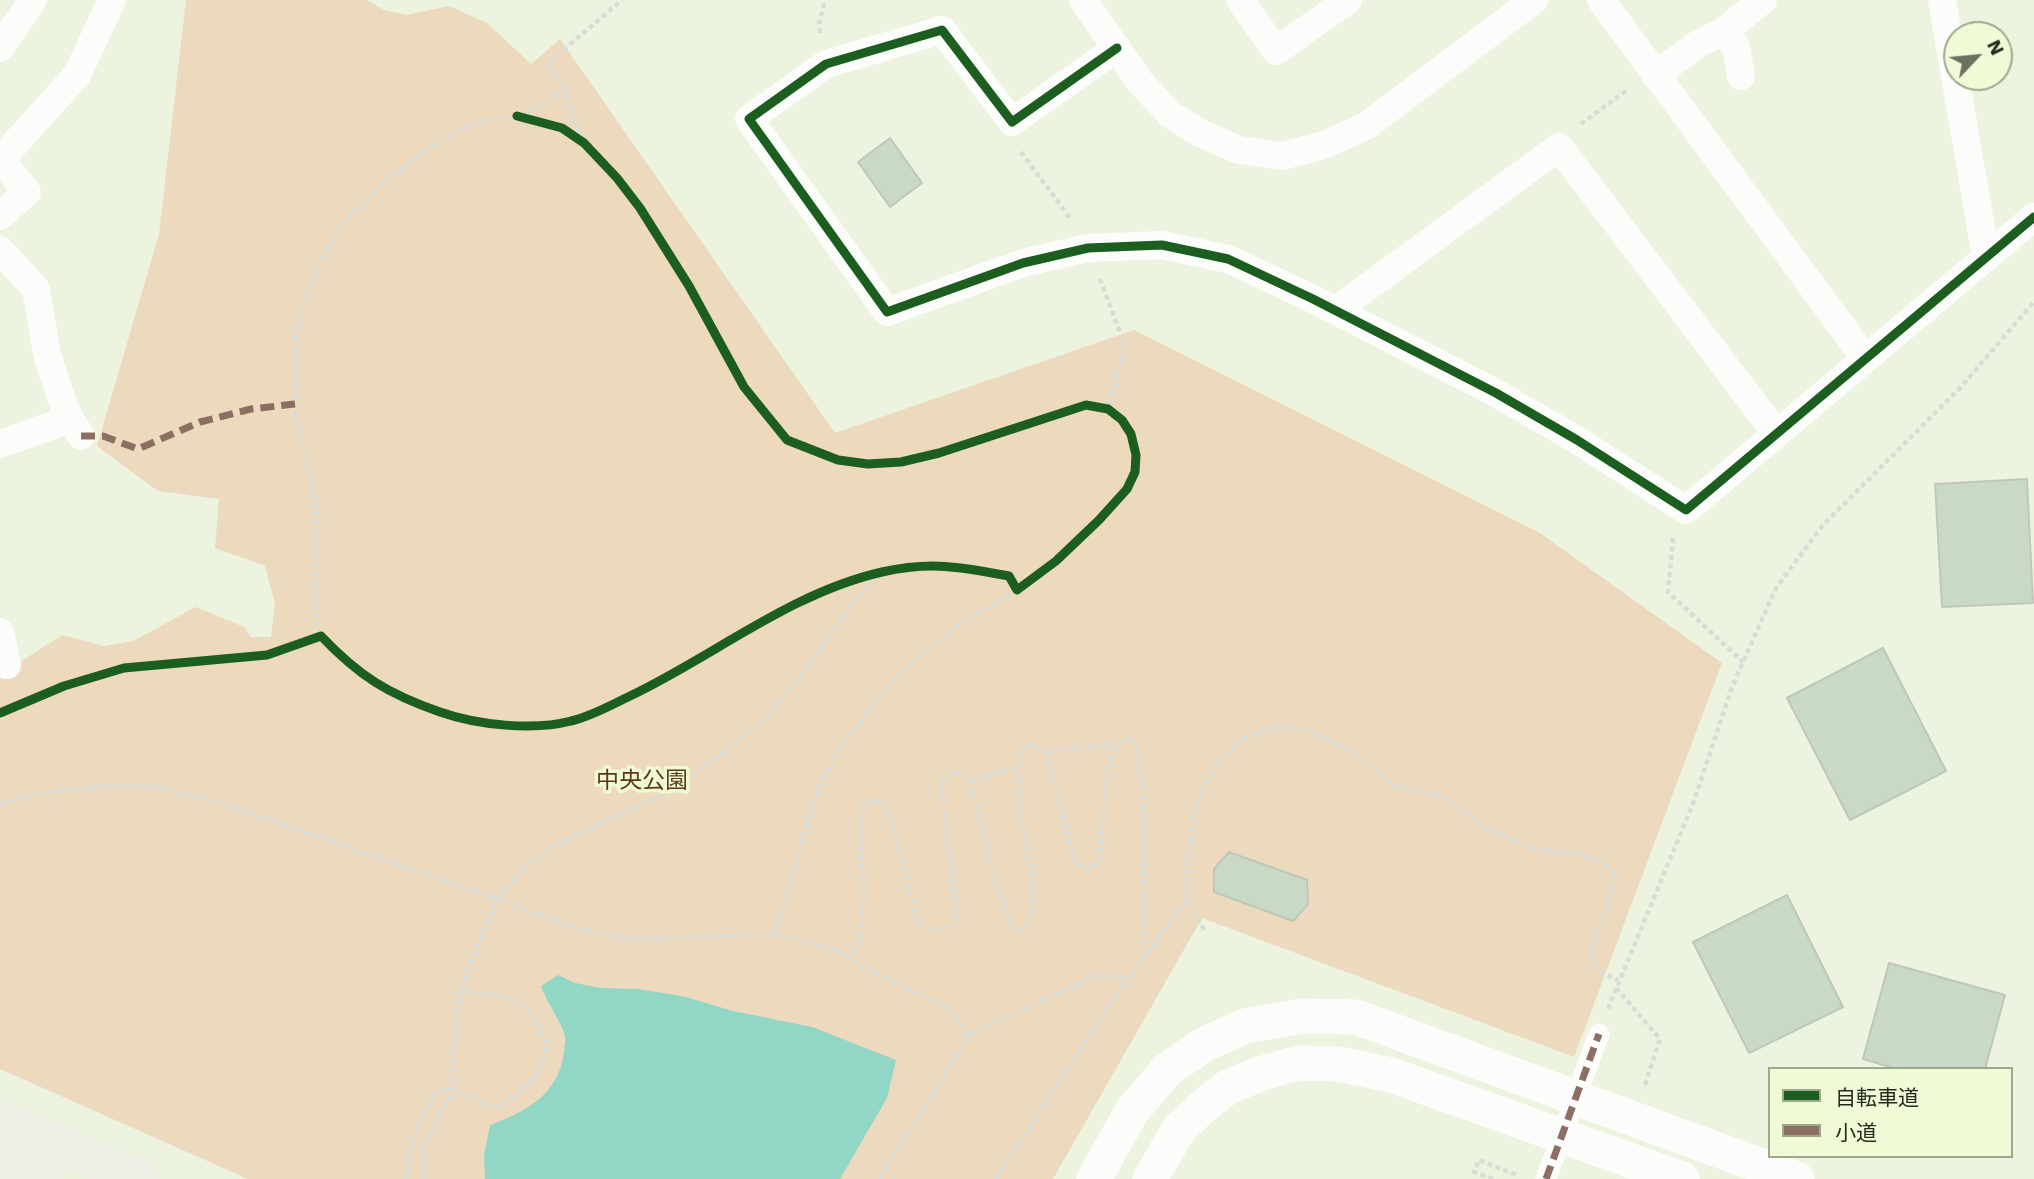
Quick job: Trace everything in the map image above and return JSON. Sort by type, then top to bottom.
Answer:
[{"type":"main road","points":[[0,1120],[138,1179]]},
{"type":"main road","points":[[0,1157],[45,1179]]},
{"type":"street","points":[[0,48],[33,0]]},
{"type":"street","points":[[0,216],[27,192],[0,159],[77,75],[111,0]]},
{"type":"street","points":[[1083,0],[1140,82],[1171,115],[1200,133],[1239,150],[1282,156],[1324,145],[1366,125],[1534,0]]},
{"type":"street","points":[[1240,0],[1276,51],[1348,0]]},
{"type":"street","points":[[1601,0],[1866,358]]},
{"type":"street","points":[[1655,75],[1698,44],[1724,31],[1763,0]]},
{"type":"street","points":[[1942,0],[1986,257]]},
{"type":"street","points":[[1116,48],[1013,122],[943,30],[826,64],[749,119],[887,312],[1023,263],[1088,248],[1162,245],[1228,259],[1336,310],[1496,393],[1577,440],[1686,510],[2034,217]]},
{"type":"street","points":[[1724,31],[1736,47],[1741,76]]},
{"type":"street","points":[[1336,310],[1559,148],[1776,433]]},
{"type":"street","points":[[0,250],[36,289],[47,354],[76,428],[0,444]]},
{"type":"street","points":[[0,632],[8,665]]},
{"type":"street","points":[[1094,1179],[1132,1111],[1168,1069],[1205,1044],[1245,1026],[1302,1016],[1356,1017],[1797,1179]]},
{"type":"street","points":[[1546,1179],[1599,1034]]},
{"type":"street","points":[[1150,1179],[1179,1129],[1227,1087],[1298,1063],[1338,1064],[1391,1075],[1640,1172],[1682,1179]]},
{"type":"path","points":[[584,143],[565,89],[548,63],[622,0]]},
{"type":"path","points":[[818,24],[825,0]]},
{"type":"path","points":[[565,89],[548,102],[517,116],[492,119],[446,137],[372,195],[347,219],[330,245],[303,305],[296,340],[295,404],[316,512],[314,614],[320,636],[346,663],[384,690],[444,714],[490,724],[533,725],[570,722],[604,709],[655,684],[808,598],[850,581],[882,572],[916,566],[951,565],[1009,576],[1017,590]]},
{"type":"path","points":[[1608,104],[1616,98]]},
{"type":"path","points":[[517,116],[562,128],[584,143],[640,208],[689,286],[744,387],[787,440],[838,460],[868,464],[901,462],[971,443],[1086,405],[1108,409],[1122,420],[1131,434],[1136,454],[1135,472],[1127,489],[1099,520],[1056,561],[932,646],[863,715],[822,781],[806,824],[791,884],[774,934]]},
{"type":"path","points":[[1013,122],[1014,142],[1081,232],[1088,248]]},
{"type":"path","points":[[1599,1034],[1694,801],[1743,662],[1776,588],[1823,525],[1959,389],[2034,302]]},
{"type":"path","points":[[1108,409],[1125,346],[1110,303]]},
{"type":"path","points":[[1672,545],[1668,592],[1743,662]]},
{"type":"path","points":[[424,1179],[423,1153],[453,1089],[453,1051],[460,990],[497,898],[524,869],[555,845],[676,788],[760,725],[802,675],[854,603],[882,572]]},
{"type":"path","points":[[0,713],[64,686],[124,668],[267,655],[320,636]]},
{"type":"path","points":[[1204,930],[1188,899],[1189,852],[1196,808],[1216,765],[1240,740],[1276,726],[1308,730],[1349,750],[1396,786],[1444,797],[1482,827],[1532,848],[1580,854],[1603,863],[1616,876],[1591,953],[1596,969],[1619,981]]},
{"type":"path","points":[[848,958],[859,945],[862,928],[864,893],[861,854],[864,805],[870,800],[883,803],[890,813],[918,924],[929,930],[941,930],[953,924],[956,907],[941,784],[948,775],[957,773],[970,780],[996,884],[1013,927],[1025,930],[1032,919],[1031,880],[1017,791],[1017,766],[1022,750],[1033,744],[1045,754],[1057,788],[1075,862],[1083,868],[1092,867],[1100,858],[1106,782],[1114,750],[1121,741],[1132,737],[1139,752],[1143,806],[1146,956]]},
{"type":"path","points":[[1045,754],[1108,744],[1114,750]]},
{"type":"path","points":[[970,780],[1017,766]]},
{"type":"path","points":[[0,804],[46,793],[103,786],[155,787],[277,821],[594,933],[638,939],[774,934],[830,949],[949,1009],[970,1035]]},
{"type":"path","points":[[996,1179],[1131,977],[1188,899]]},
{"type":"path","points":[[879,1179],[970,1035],[1093,976],[1131,977]]},
{"type":"path","points":[[1616,988],[1660,1039],[1643,1090]]},
{"type":"path","points":[[406,1179],[407,1156],[433,1094],[453,1089],[495,1109],[515,1096],[545,1063],[544,1037],[534,1018],[514,1000],[460,990]]},
{"type":"path","points":[[1493,1179],[1474,1172],[1479,1160],[1519,1176]]},
{"type":"green space","name":"中央公園","points":[[186,0],[366,0],[384,10],[406,15],[449,6],[487,23],[531,64],[560,39],[835,433],[1134,330],[1540,533],[1722,663],[1574,1057],[1202,918],[1053,1179],[248,1179],[0,1069],[0,675],[62,635],[104,646],[133,641],[196,607],[244,627],[251,637],[271,637],[275,604],[265,566],[215,548],[219,499],[158,491],[97,446],[159,234]]},
{"type":"water","points":[[558,975],[575,983],[682,996],[733,1011],[812,1027],[896,1060],[887,1098],[840,1179],[485,1179],[484,1156],[490,1125],[516,1114],[539,1099],[548,1090],[561,1067],[565,1036],[541,986]]},
{"type":"building","points":[[890,138],[922,183],[890,207],[858,162]]},
{"type":"building","points":[[2027,479],[2033,603],[1942,607],[1935,484]]},
{"type":"building","points":[[1883,648],[1946,771],[1850,820],[1787,698]]},
{"type":"building","points":[[1229,852],[1307,880],[1308,904],[1293,921],[1214,892],[1214,869]]},
{"type":"building","points":[[1787,895],[1843,1007],[1749,1053],[1693,942]]},
{"type":"building","points":[[1889,963],[2005,995],[1986,1067],[1890,1067],[1863,1059]]},
{"type":"marked path","points":[[81,436],[103,436],[138,449],[200,422],[251,409],[295,404]]},
{"type":"marked path","points":[[1546,1179],[1599,1034]]},
{"type":"cycle path","points":[[1117,48],[1012,122],[942,30],[826,64],[749,119],[887,312],[1023,263],[1088,248],[1162,245],[1228,259],[1313,299],[1496,393],[1577,440],[1686,510],[2034,217]]},
{"type":"cycle path","points":[[0,713],[64,686],[124,668],[267,655],[321,636],[348,662],[375,682],[422,705],[455,717],[488,723],[523,726],[556,724],[579,719],[609,707],[816,595],[882,572],[946,566],[1009,576],[1017,590],[1056,561],[1127,489],[1135,472],[1136,455],[1131,434],[1122,420],[1108,409],[1086,405],[939,453],[901,462],[868,464],[838,460],[787,440],[744,387],[689,286],[640,208],[617,178],[584,143],[562,128],[517,116]]}]
